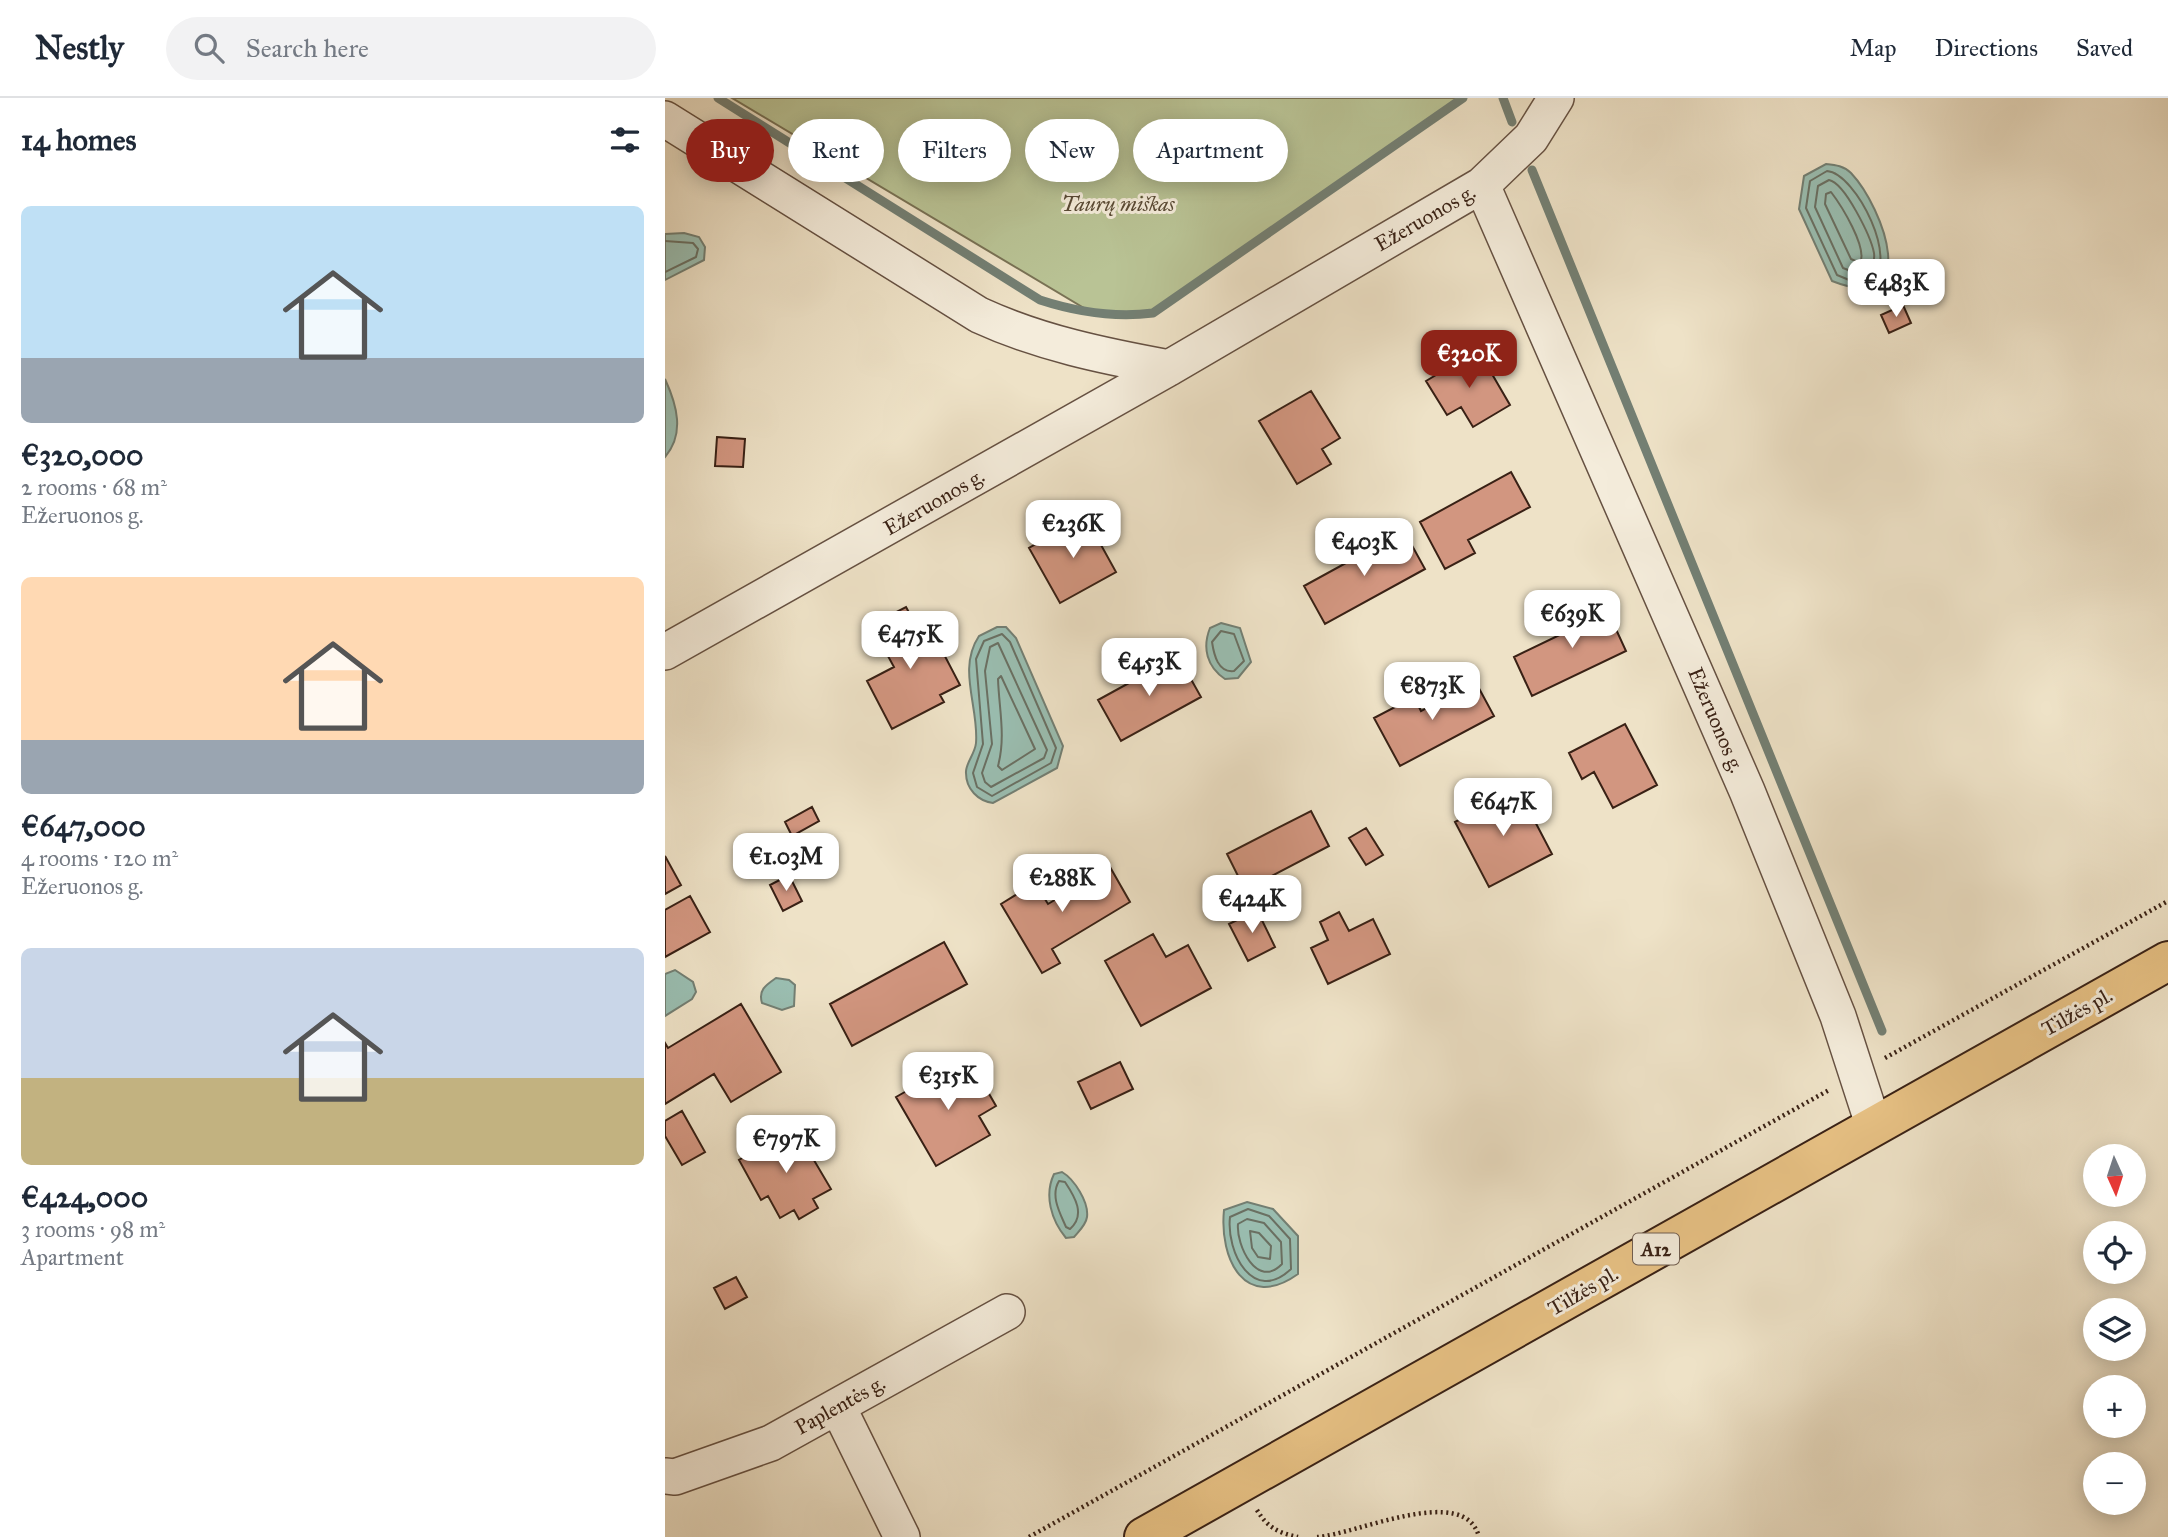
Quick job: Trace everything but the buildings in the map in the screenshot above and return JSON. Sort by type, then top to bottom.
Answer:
[{"type":"highway","name":"Tilžės pl.","points":[[1144,1537],[1873,1124],[2168,961]]},
{"type":"street","points":[[1482,185],[1531,138],[1556,98]]},
{"type":"street","points":[[665,118],[979,315],[1041,340],[1169,368]]},
{"type":"street","name":"Ežeruonos g.","points":[[665,653],[1169,368],[1482,185],[1747,791],[1838,1016],[1873,1124]]},
{"type":"street","name":"Paplentės g.","points":[[665,1476],[675,1477],[771,1443],[1007,1312]]},
{"type":"street","points":[[838,1407],[902,1537]]},
{"type":"path","points":[[1029,1537],[2168,901]]},
{"type":"path","points":[[1242,1483],[1265,1523],[1279,1533],[1298,1537]]},
{"type":"path","points":[[1317,1537],[1335,1536],[1424,1512],[1444,1511],[1462,1514],[1478,1530],[1479,1537]]},
{"type":"green space","name":"Taurų miškas","points":[[732,98],[1463,98],[1153,313],[1094,314],[873,182],[884,182],[884,119],[788,119],[788,131],[774,123],[774,119],[767,119]]},
{"type":"water","points":[[1826,164],[1840,166],[1851,173],[1875,210],[1888,254],[1887,272],[1878,284],[1860,288],[1832,281],[1799,209],[1804,176]]},
{"type":"water","points":[[684,233],[699,237],[705,247],[704,260],[665,280],[665,234]]},
{"type":"water","points":[[665,379],[676,409],[677,429],[675,439],[665,457]]},
{"type":"water","points":[[1221,623],[1240,628],[1251,662],[1238,678],[1225,679],[1210,663],[1206,650],[1208,635],[1210,628]]},
{"type":"water","points":[[997,627],[1006,627],[1016,638],[1063,746],[1057,768],[993,803],[982,800],[974,793],[968,784],[966,773],[976,743],[970,662],[979,636]]},
{"type":"water","points":[[675,970],[693,982],[696,992],[692,999],[665,1016],[665,974]]},
{"type":"water","points":[[776,978],[789,980],[795,985],[794,1006],[782,1010],[762,1003],[762,991]]},
{"type":"water","points":[[1062,1172],[1080,1192],[1087,1211],[1082,1228],[1074,1237],[1066,1238],[1056,1223],[1049,1199],[1054,1174]]},
{"type":"water","points":[[1247,1202],[1273,1209],[1298,1236],[1298,1274],[1279,1284],[1263,1287],[1250,1283],[1239,1275],[1226,1246],[1224,1210]]},
{"type":"waterway","points":[[718,98],[1040,300],[1081,311],[1124,315],[1153,313],[1463,98]]},
{"type":"waterway","points":[[1503,98],[1512,122]]},
{"type":"waterway","points":[[1532,170],[1882,1031]]}]
